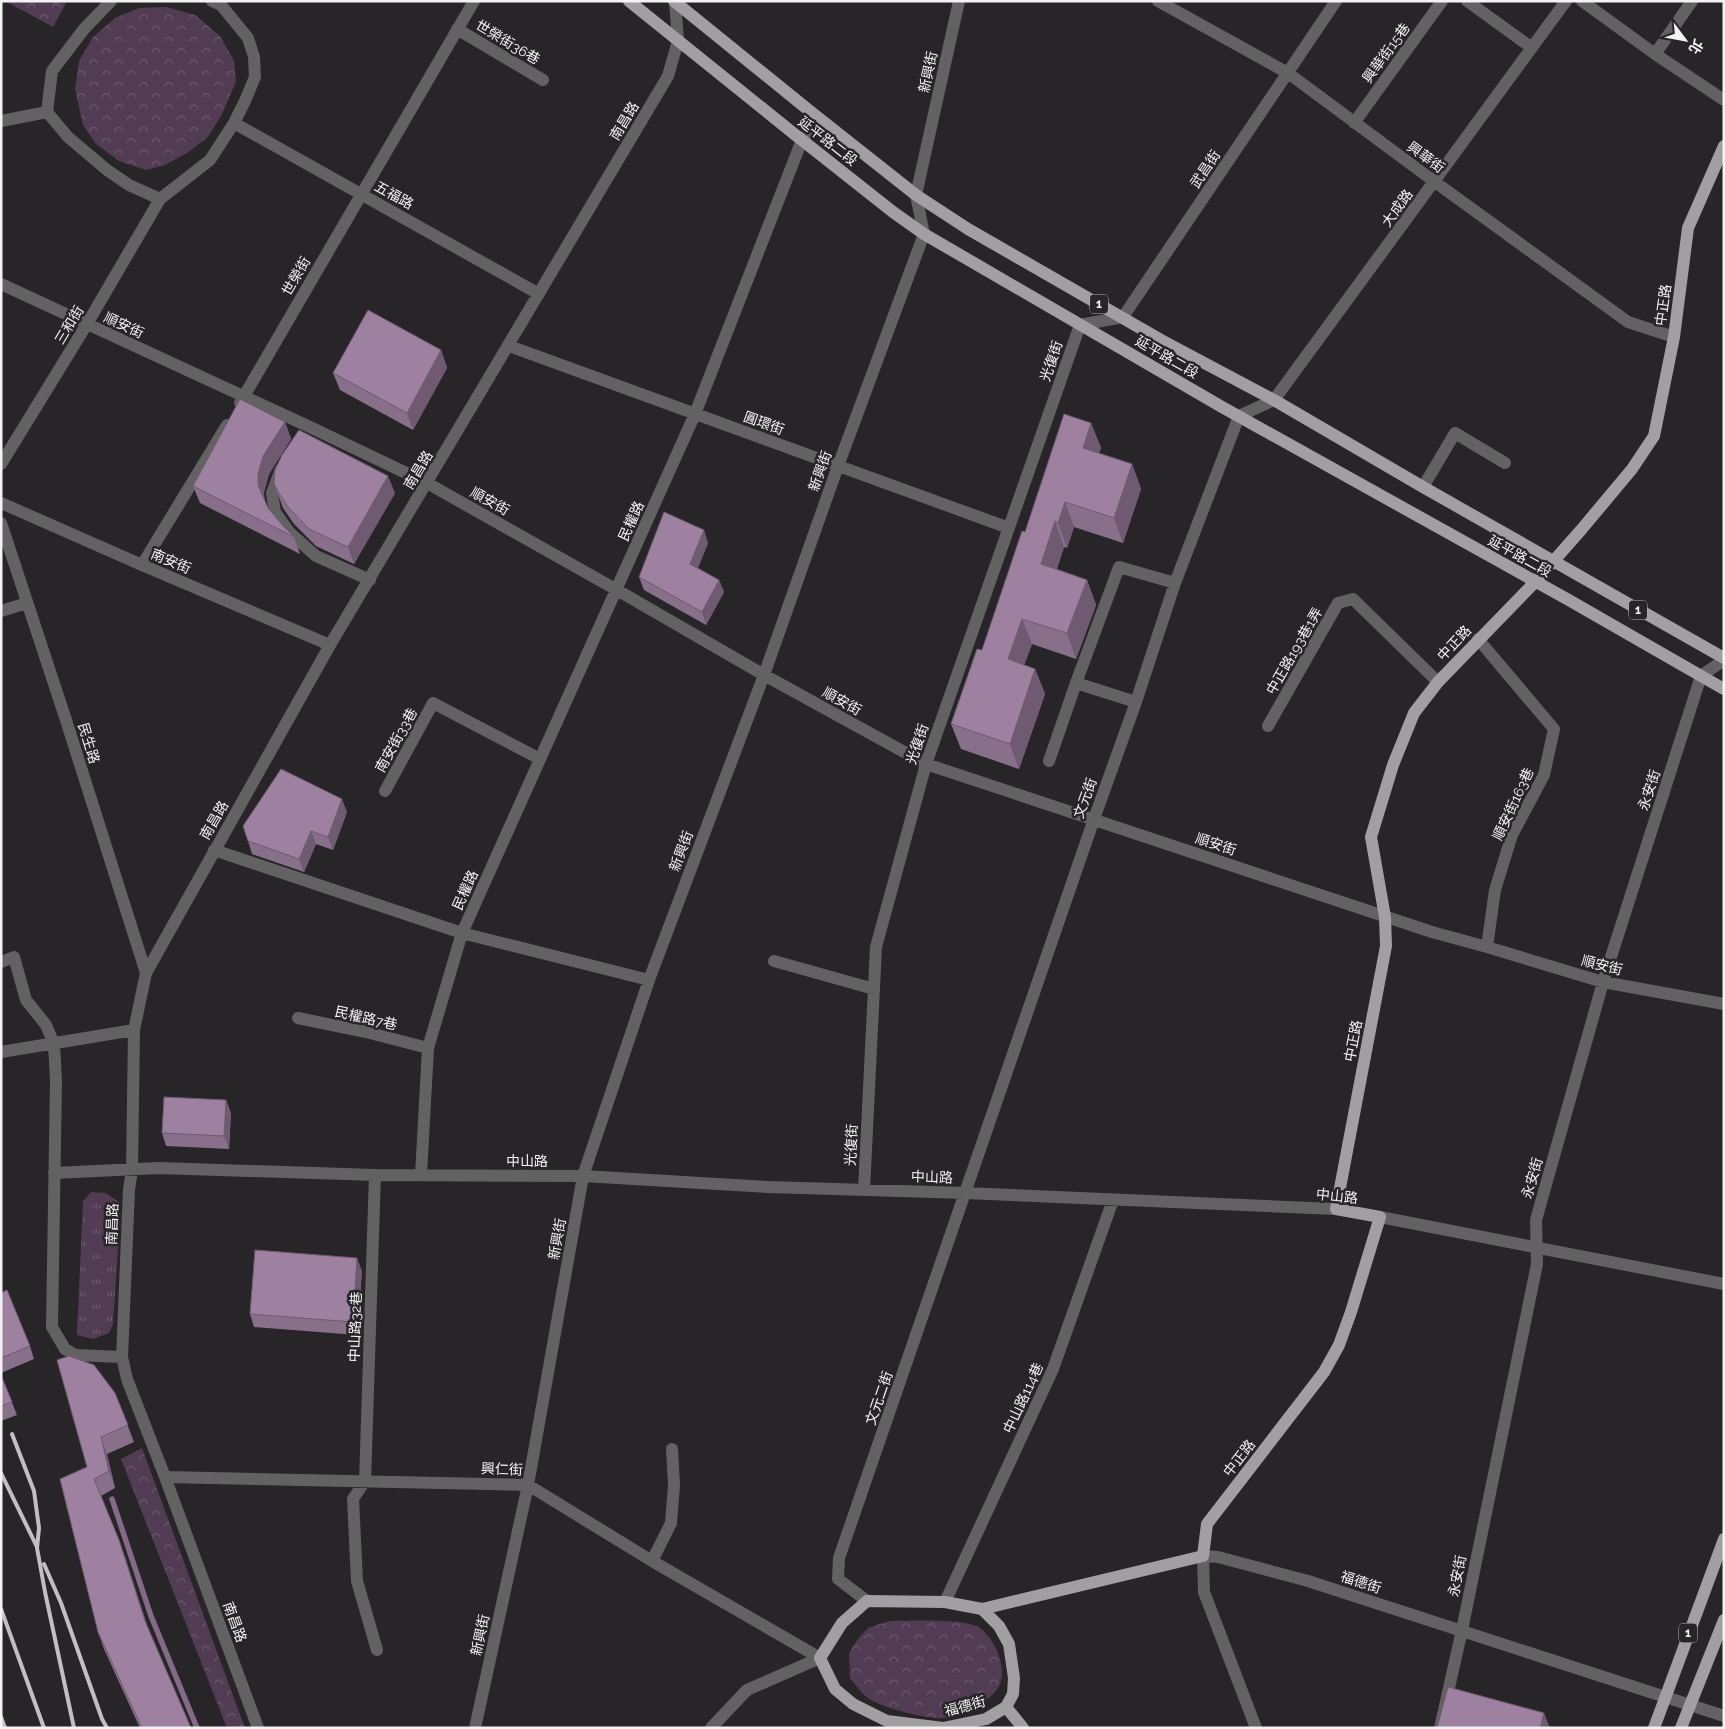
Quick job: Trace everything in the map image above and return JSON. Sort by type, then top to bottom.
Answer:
[{"type":"main road","name":"延平路二段","points":[[629,1],[893,212],[924,234],[1239,416],[1724,689]]},
{"type":"main road","name":"延平路二段","points":[[675,1],[916,195],[968,229],[1274,400],[1724,659]]},
{"type":"main road","name":"中正路","points":[[1336,1210],[1386,946],[1385,916],[1371,837],[1393,765],[1414,713],[1438,682],[1554,561],[1632,469],[1654,436],[1674,337],[1688,228],[1724,146]]},
{"type":"main road","name":"中山路","points":[[1336,1210],[1380,1217]]},
{"type":"main road","name":"中正路","points":[[1203,1556],[1207,1524],[1324,1372],[1339,1345],[1380,1217]]},
{"type":"main road","name":"1","points":[[1654,1728],[1724,1539]]},
{"type":"main road","name":"福德街","points":[[867,1601],[945,1602],[982,1609],[1203,1556]]},
{"type":"main road","points":[[820,1658],[842,1623],[867,1601]]},
{"type":"main road","name":"福德街","points":[[820,1658],[835,1689],[853,1704],[886,1725],[943,1728],[986,1719],[1006,1707],[1013,1694],[1014,1678],[1009,1644],[999,1626],[982,1609]]},
{"type":"main road","name":"1","points":[[1681,1728],[1724,1620]]},
{"type":"main road","points":[[1006,1707],[1022,1728]]},
{"type":"street","points":[[111,1],[84,29],[52,71],[47,112],[68,137],[107,170],[129,184],[160,199],[210,160],[234,124],[255,78],[254,57],[248,38],[219,2]]},
{"type":"street","name":"世榮街","points":[[142,565],[243,398],[474,1]]},
{"type":"street","name":"南昌路","points":[[258,1728],[127,1379],[122,1357],[129,1190],[132,1170],[134,1030],[146,973],[330,646],[668,76],[678,41],[675,1]]},
{"type":"street","name":"新興街","points":[[475,1728],[528,1485],[583,1176],[648,980],[764,675],[838,466],[924,234],[916,195],[959,1]]},
{"type":"street","name":"興華街","points":[[1158,1],[1288,73],[1628,322],[1674,337]]},
{"type":"street","name":"武昌街","points":[[1123,317],[1336,1]]},
{"type":"street","name":"興華街15巷","points":[[1354,123],[1442,1]]},
{"type":"street","points":[[1468,1],[1532,48]]},
{"type":"street","name":"大成路","points":[[1239,416],[1274,400],[1566,1]]},
{"type":"street","points":[[1582,1],[1655,54],[1724,100]]},
{"type":"street","points":[[1655,54],[1692,1]]},
{"type":"street","name":"世榮街36巷","points":[[457,29],[543,80]]},
{"type":"street","points":[[1,121],[47,112]]},
{"type":"street","name":"民權路","points":[[421,1176],[428,1048],[462,933],[695,414],[802,140],[820,119]]},
{"type":"street","name":"五福路","points":[[234,124],[539,294]]},
{"type":"street","name":"三和街","points":[[1,464],[87,324],[160,199]]},
{"type":"street","name":"順安街","points":[[1,284],[243,398],[308,431],[427,484],[764,675],[926,764],[1432,932],[1487,946],[1603,982],[1724,1004]]},
{"type":"street","points":[[1080,325],[1123,317]]},
{"type":"street","name":"光復街","points":[[864,1190],[876,947],[926,764],[1080,325]]},
{"type":"street","name":"圓環街","points":[[509,346],[1009,528]]},
{"type":"street","name":"文元街","points":[[966,1193],[1176,583],[1239,416]]},
{"type":"street","points":[[1423,487],[1454,433],[1505,463]]},
{"type":"street","points":[[286,462],[281,469],[272,493],[275,512],[284,525],[289,532],[316,556],[370,580]]},
{"type":"street","name":"南安街","points":[[1,502],[330,646]]},
{"type":"street","name":"民生路","points":[[1,523],[146,973]]},
{"type":"street","points":[[1050,761],[1076,683],[1119,568],[1176,583]]},
{"type":"street","name":"中正路193巷1弄","points":[[1268,726],[1338,603],[1353,598],[1438,682]]},
{"type":"street","points":[[1,611],[26,603]]},
{"type":"street","name":"順安街163巷","points":[[1478,639],[1554,729],[1544,775],[1512,835],[1495,890],[1487,946]]},
{"type":"street","points":[[1701,676],[1724,659]]},
{"type":"street","name":"永安街","points":[[1440,1728],[1462,1630],[1536,1264],[1536,1220],[1603,982],[1701,676]]},
{"type":"street","points":[[1076,683],[1136,702]]},
{"type":"street","name":"南安街33巷","points":[[385,791],[433,703],[540,759]]},
{"type":"street","name":"民權路","points":[[214,850],[462,933],[648,980]]},
{"type":"street","points":[[1,962],[14,957],[26,1000],[46,1025],[54,1044],[56,1081],[52,1327],[65,1349],[75,1355],[122,1357]]},
{"type":"street","points":[[774,961],[874,989]]},
{"type":"street","name":"民權路7巷","points":[[298,1018],[366,1032],[428,1048]]},
{"type":"street","points":[[1,1052],[134,1030]]},
{"type":"street","name":"中山路","points":[[54,1173],[159,1168],[421,1176],[583,1176],[768,1187],[966,1193],[1336,1210]]},
{"type":"street","name":"中山路32巷","points":[[366,1480],[375,1175]]},
{"type":"street","name":"文元二街","points":[[867,1601],[838,1579],[839,1558],[966,1193]]},
{"type":"street","name":"中山路114巷","points":[[945,1602],[1054,1369],[1113,1200]]},
{"type":"street","name":"中山路","points":[[1380,1217],[1724,1284]]},
{"type":"street","points":[[652,1561],[671,1523],[674,1485],[672,1449]]},
{"type":"street","name":"興仁街","points":[[165,1477],[528,1485],[652,1561],[820,1658]]},
{"type":"street","points":[[366,1480],[353,1499],[357,1581],[377,1650]]},
{"type":"street","name":"福德街","points":[[1203,1556],[1218,1558],[1308,1581],[1724,1716]]},
{"type":"street","name":"中正路","points":[[1203,1556],[1204,1592],[1256,1728]]},
{"type":"street","points":[[711,1728],[746,1690],[820,1658]]},
{"type":"green space","points":[[5,1],[67,1],[53,27]]},
{"type":"green space","points":[[167,7],[195,15],[220,36],[234,61],[236,82],[222,114],[208,137],[187,153],[165,165],[146,170],[119,161],[96,144],[83,125],[75,89],[79,61],[93,37],[115,18],[139,8]]},
{"type":"green space","points":[[91,1192],[105,1193],[121,1203],[113,1324],[109,1333],[93,1339],[77,1335],[83,1201]]},
{"type":"green space","points":[[142,1448],[245,1728],[227,1728],[121,1459]]},
{"type":"green space","points":[[889,1621],[950,1621],[980,1628],[992,1641],[999,1656],[1002,1678],[999,1686],[989,1698],[973,1708],[956,1715],[941,1718],[892,1709],[868,1698],[850,1678],[849,1653],[868,1628]]},
{"type":"building","points":[[368,310],[441,350],[407,413],[333,373]]},
{"type":"building","points":[[240,399],[285,422],[263,456],[258,474],[258,485],[268,508],[294,537],[193,486]]},
{"type":"building","points":[[1064,414],[1091,423],[1083,448],[1132,464],[1114,518],[1065,502],[1058,523],[1055,521],[1041,564],[1087,580],[1067,633],[1022,619],[1008,659],[1035,669],[1010,744],[951,724],[977,649],[982,650],[1022,531],[1025,532]]},
{"type":"building","points":[[299,430],[388,476],[348,547],[309,529],[288,507],[274,483],[275,470],[282,455]]},
{"type":"building","points":[[664,512],[704,530],[690,564],[719,580],[702,612],[639,577]]},
{"type":"building","points":[[281,769],[342,799],[328,837],[311,831],[299,859],[248,841],[243,826]]},
{"type":"building","points":[[164,1097],[226,1100],[224,1136],[162,1133]]},
{"type":"building","points":[[255,1250],[357,1258],[353,1322],[250,1314]]},
{"type":"building","points":[[7,1290],[30,1346],[1,1358],[1,1293]]},
{"type":"building","points":[[69,1356],[94,1365],[115,1393],[128,1425],[101,1437],[109,1471],[94,1479],[119,1540],[145,1621],[191,1728],[142,1728],[98,1632],[60,1479],[87,1467],[57,1360]]},
{"type":"building","points":[[1,1375],[12,1402],[1,1406]]},
{"type":"building","points":[[1448,1687],[1544,1713],[1540,1728],[1437,1728]]},
{"type":"waterway","points":[[112,1499],[151,1616],[197,1728]]},
{"type":"railway","points":[[12,1434],[34,1491],[39,1528],[37,1548],[74,1728]]},
{"type":"railway","points":[[1,1473],[37,1547]]},
{"type":"railway","points":[[44,1564],[61,1603],[102,1719],[107,1728]]},
{"type":"railway","points":[[1,1609],[44,1728]]},
{"type":"railway","points":[[1,1717],[5,1728]]}]
